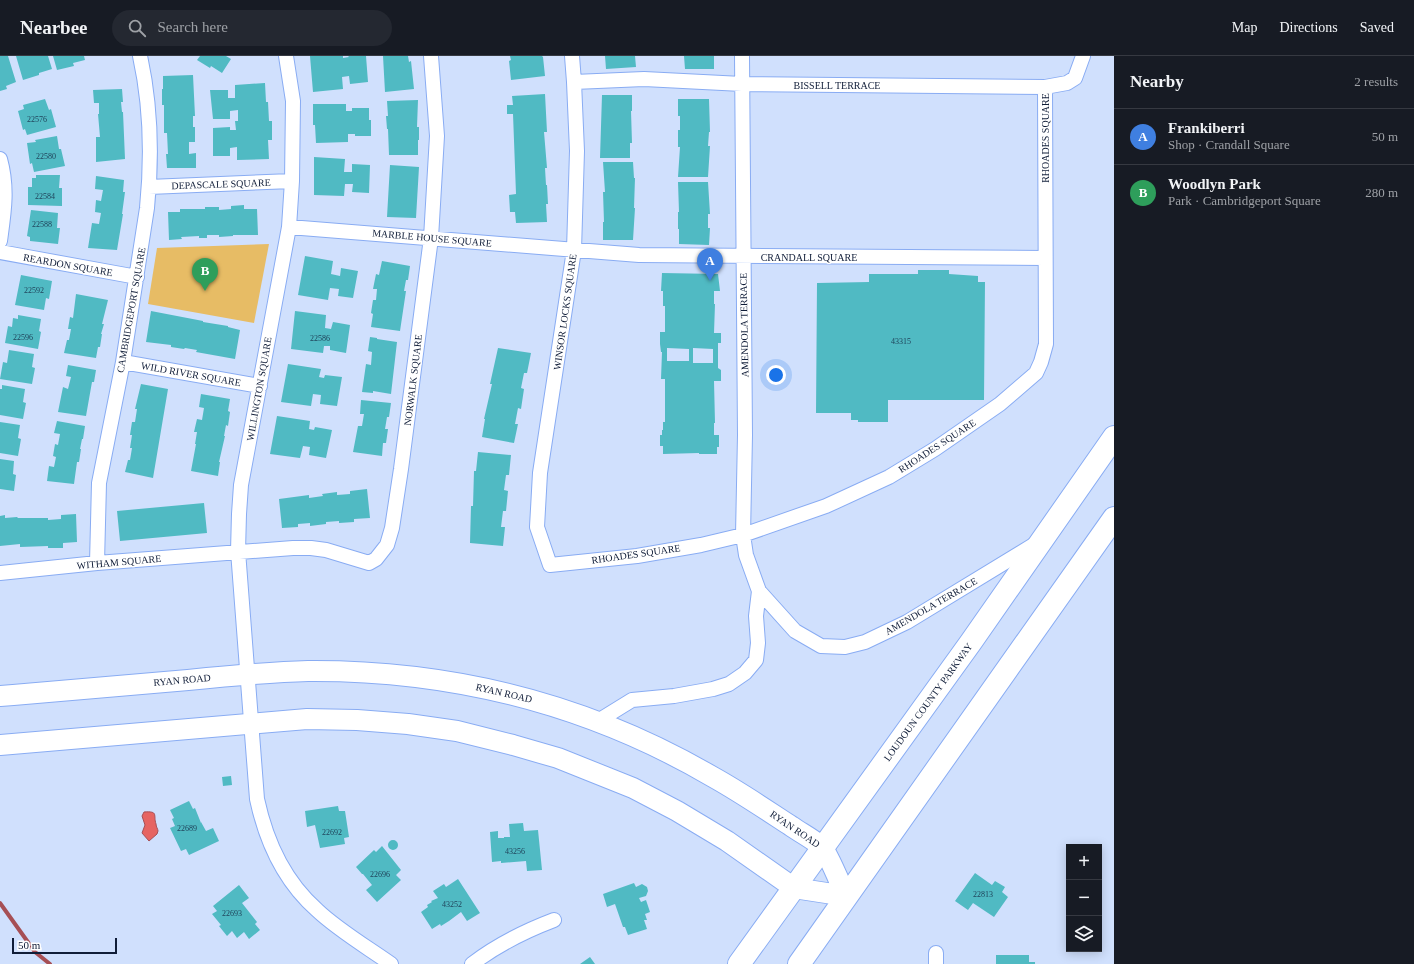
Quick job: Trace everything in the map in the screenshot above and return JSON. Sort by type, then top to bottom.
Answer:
[{"type":"main road","name":"LOUDOUN COUNTY PARKWAY","points":[[738,964],[823,848],[1114,438]]},
{"type":"main road","points":[[799,964],[1114,518]]},
{"type":"main road","name":"RYAN ROAD","points":[[0,696],[307,671],[410,676],[472,686],[520,696],[598,721],[652,744],[745,796],[823,848],[846,896]]},
{"type":"main road","points":[[0,745],[307,719],[357,720],[408,724],[457,731],[558,758],[633,788],[678,811],[727,840],[794,888],[846,896]]},
{"type":"street","name":"CAMBRIDGEPORT SQUARE","points":[[97,563],[99,483],[123,362],[137,277],[149,187],[150,129],[140,56]]},
{"type":"street","name":"WILLINGTON SQUARE","points":[[286,56],[293,101],[292,181],[289,227],[242,484],[239,514],[238,551],[256,799],[271,847],[282,868],[297,890],[317,910],[391,964]]},
{"type":"street","name":"NORWALK SQUARE","points":[[238,551],[312,548],[326,550],[369,563],[376,559],[387,545],[392,528],[401,469],[431,238],[437,136],[431,56]]},
{"type":"street","name":"WINSOR LOCKS SQUARE","points":[[550,565],[537,527],[540,481],[574,250],[577,151],[572,56]]},
{"type":"street","name":"AMENDOLA TERRACE","points":[[742,56],[745,435],[744,535],[746,555],[759,591],[795,631],[821,646],[845,647],[865,642],[907,622],[1044,538]]},
{"type":"street","name":"BISSELL TERRACE","points":[[574,82],[644,79],[742,84],[1045,87],[1067,83],[1075,78],[1082,56]]},
{"type":"street","name":"RHOADES SQUARE","points":[[550,565],[637,556],[701,545],[744,535],[826,506],[889,477],[935,449],[1000,404],[1036,373],[1046,344],[1045,87]]},
{"type":"street","points":[[0,159],[6,190],[5,209],[0,241]]},
{"type":"street","name":"DEPASCALE SQUARE","points":[[149,187],[292,181]]},
{"type":"street","name":"MARBLE HOUSE SQUARE","points":[[289,227],[574,250]]},
{"type":"street","name":"CRANDALL SQUARE","points":[[574,250],[639,255],[743,257],[860,256],[1045,258]]},
{"type":"street","name":"REARDON SQUARE","points":[[0,252],[137,277]]},
{"type":"street","name":"WILD RIVER SQUARE","points":[[123,362],[260,386]]},
{"type":"street","name":"WITHAM SQUARE","points":[[0,573],[238,551]]},
{"type":"street","name":"AMENDOLA TERRACE","points":[[598,721],[632,700],[713,690],[729,684],[745,673],[756,660],[758,643],[756,616],[759,591]]},
{"type":"street","points":[[472,964],[511,939],[554,920]]},
{"type":"shaded area","points":[[269,244],[254,323],[148,304],[157,248]]},
{"type":"shaded area","points":[[144,812],[154,813],[158,830],[157,834],[149,841],[142,833],[145,825],[142,816]]},
{"type":"building","points":[[0,56],[8,56],[16,82],[6,86],[7,89],[0,91]]},
{"type":"building","points":[[16,56],[48,56],[52,69],[23,80]]},
{"type":"building","points":[[53,56],[84,56],[85,60],[73,63],[74,66],[57,70]]},
{"type":"building","points":[[200,56],[226,56],[231,59],[222,73],[197,60]]},
{"type":"building","points":[[310,56],[343,56],[343,58],[349,57],[348,56],[366,56],[368,82],[350,84],[349,76],[342,77],[343,89],[313,92]]},
{"type":"building","points":[[383,56],[408,56],[409,62],[411,61],[414,89],[385,92]]},
{"type":"building","points":[[510,56],[542,56],[545,76],[511,80],[509,61],[511,60]]},
{"type":"building","points":[[605,56],[635,56],[636,67],[606,69]]},
{"type":"building","points":[[684,56],[714,56],[714,69],[685,69]]},
{"type":"building","points":[[193,75],[195,116],[193,116],[193,127],[195,127],[195,142],[189,142],[189,154],[196,153],[196,168],[167,168],[167,133],[164,133],[164,105],[162,105],[163,76]]},
{"type":"building","points":[[265,83],[269,121],[272,121],[272,140],[268,140],[269,159],[237,160],[237,147],[230,148],[230,156],[213,156],[213,128],[230,127],[230,130],[236,130],[235,121],[238,121],[238,110],[230,111],[230,119],[213,119],[210,90],[228,90],[228,98],[235,98],[235,85]]},
{"type":"building","points":[[122,89],[123,102],[121,102],[123,112],[125,159],[96,162],[96,137],[100,137],[98,114],[99,103],[94,103],[93,90]]},
{"type":"building","points":[[545,94],[547,132],[544,132],[547,168],[545,168],[548,204],[546,204],[547,222],[516,223],[515,212],[510,212],[509,195],[516,194],[513,114],[507,114],[507,105],[513,105],[512,96]]},
{"type":"building","points":[[602,95],[632,95],[632,143],[630,143],[630,158],[600,158]]},
{"type":"building","points":[[45,99],[49,110],[51,109],[56,127],[27,135],[25,129],[23,130],[18,111],[24,109],[23,105]]},
{"type":"building","points":[[678,99],[709,99],[710,132],[708,146],[710,146],[708,177],[678,177],[680,147],[678,147],[678,130],[680,130],[680,116],[678,116]]},
{"type":"building","points":[[418,100],[418,155],[389,155],[386,116],[388,116],[387,101]]},
{"type":"building","points":[[313,104],[346,104],[346,111],[352,111],[352,108],[369,108],[371,136],[355,136],[355,134],[348,134],[348,142],[316,143],[315,125],[313,125]]},
{"type":"building","points":[[57,136],[59,149],[61,149],[65,166],[34,172],[32,163],[30,164],[27,143]]},
{"type":"building","points":[[314,157],[345,159],[344,172],[352,172],[352,164],[370,165],[369,193],[352,192],[353,184],[345,184],[344,196],[314,195]]},
{"type":"building","points":[[603,162],[633,162],[635,178],[635,208],[633,240],[603,240],[603,192],[605,192]]},
{"type":"building","points":[[390,165],[419,167],[416,218],[387,217]]},
{"type":"building","points":[[36,175],[60,175],[59,188],[62,188],[62,206],[28,205],[28,187],[32,187],[32,178],[36,178]]},
{"type":"building","points":[[96,176],[124,180],[123,192],[125,192],[123,214],[117,250],[88,248],[92,223],[99,224],[101,213],[95,212],[96,200],[101,201],[103,190],[95,189]]},
{"type":"building","points":[[678,182],[708,182],[710,214],[708,214],[708,228],[710,228],[709,245],[679,244]]},
{"type":"building","points":[[244,205],[244,209],[257,209],[258,235],[233,235],[219,237],[219,235],[207,235],[207,238],[199,238],[199,236],[181,237],[182,239],[169,240],[168,212],[180,212],[180,209],[205,209],[205,207],[219,207],[219,210],[231,209],[231,206]]},
{"type":"building","points":[[31,210],[58,213],[57,228],[60,228],[58,244],[30,241],[30,237],[27,236]]},
{"type":"building","points":[[305,256],[333,261],[331,274],[340,276],[341,268],[358,271],[353,298],[338,296],[339,289],[330,288],[328,300],[298,295]]},
{"type":"building","points":[[382,261],[410,266],[408,280],[406,280],[404,291],[406,291],[400,331],[371,327],[373,300],[376,300],[377,289],[373,289],[376,274],[379,275]]},
{"type":"building","points":[[918,270],[949,270],[949,274],[978,276],[978,282],[985,282],[984,400],[888,400],[888,422],[858,422],[858,420],[851,420],[851,413],[816,413],[817,283],[869,282],[869,274],[918,274]]},
{"type":"building","points":[[662,273],[718,274],[720,291],[714,291],[714,333],[721,333],[721,343],[718,343],[718,368],[721,370],[721,381],[714,381],[714,435],[719,435],[719,447],[717,447],[717,454],[663,454],[663,446],[660,446],[660,435],[662,435],[663,422],[665,422],[665,379],[661,379],[662,352],[660,332],[665,332],[665,306],[663,306],[663,291],[661,291]],"holes":[[[667,348],[689,349],[689,361],[667,361]],[[693,348],[713,349],[713,363],[693,363]]]},
{"type":"building","points":[[21,275],[52,281],[49,299],[46,298],[44,310],[15,305]]},
{"type":"building","points":[[76,294],[108,300],[102,324],[104,324],[101,334],[100,347],[98,347],[96,358],[64,353],[67,340],[69,340],[71,329],[68,329],[70,317],[73,318]]},
{"type":"building","points":[[151,311],[228,326],[240,330],[235,359],[196,352],[197,350],[171,347],[171,345],[146,342]]},
{"type":"building","points":[[295,311],[326,315],[325,328],[331,329],[333,322],[350,325],[346,353],[330,350],[330,346],[324,346],[323,353],[291,349]]},
{"type":"building","points":[[18,315],[41,319],[39,331],[41,332],[38,349],[5,343],[8,326],[12,327],[13,318],[18,319]]},
{"type":"building","points":[[370,337],[397,342],[391,394],[373,391],[373,393],[362,392],[366,364],[371,365],[372,352],[368,351]]},
{"type":"building","points":[[498,348],[531,353],[527,373],[524,373],[521,388],[524,389],[521,409],[518,408],[515,424],[518,424],[514,443],[482,437],[484,419],[492,384],[490,384]]},
{"type":"building","points":[[9,350],[34,354],[32,367],[35,368],[32,384],[0,379],[3,362],[7,363]]},
{"type":"building","points":[[288,364],[321,369],[319,377],[324,378],[325,375],[342,377],[337,406],[320,404],[321,395],[313,394],[311,406],[281,402]]},
{"type":"building","points":[[68,365],[96,370],[94,382],[92,382],[86,416],[58,412],[63,387],[68,389],[71,377],[66,376]]},
{"type":"building","points":[[141,384],[168,389],[153,478],[125,472],[128,460],[130,460],[132,435],[130,435],[132,422],[135,422],[137,409],[135,409]]},
{"type":"building","points":[[2,385],[25,389],[23,402],[26,403],[23,419],[0,415],[0,389],[2,389]]},
{"type":"building","points":[[201,394],[230,399],[228,426],[226,425],[218,476],[191,471],[197,432],[194,432],[197,419],[202,420],[204,408],[199,407]]},
{"type":"building","points":[[361,400],[391,403],[385,429],[388,429],[386,443],[383,443],[382,456],[353,452],[358,426],[362,426],[364,414],[360,414]]},
{"type":"building","points":[[277,416],[310,421],[309,429],[314,430],[315,427],[332,430],[326,458],[309,455],[310,447],[303,446],[300,458],[270,454]]},
{"type":"building","points":[[57,421],[85,426],[74,484],[47,481],[49,466],[54,467],[56,457],[53,456],[55,444],[58,445],[60,434],[54,433]]},
{"type":"building","points":[[0,422],[20,425],[18,438],[21,439],[18,456],[0,453]]},
{"type":"building","points":[[478,452],[511,455],[509,475],[506,475],[504,490],[508,491],[506,511],[503,511],[501,527],[505,527],[503,546],[470,543],[474,471],[476,471]]},
{"type":"building","points":[[0,459],[14,461],[13,474],[16,475],[14,491],[0,489]]},
{"type":"building","points":[[367,489],[370,518],[354,519],[354,522],[326,522],[326,524],[310,526],[310,523],[298,524],[298,527],[282,528],[279,499],[309,495],[309,498],[337,492],[337,495],[350,494],[350,491]]},
{"type":"building","points":[[204,503],[207,533],[120,541],[117,511]]},
{"type":"building","points":[[76,514],[77,542],[63,543],[63,548],[48,548],[48,546],[20,547],[20,544],[0,546],[0,516],[5,515],[5,518],[48,518],[48,520],[61,519],[61,515]]},
{"type":"building","points":[[231,776],[232,785],[223,786],[222,777]]},
{"type":"building","points":[[189,801],[193,809],[195,808],[206,831],[213,828],[219,841],[189,855],[186,849],[181,851],[170,828],[175,826],[172,819],[174,818],[170,810]]},
{"type":"building","points":[[338,806],[339,811],[345,811],[349,837],[344,838],[345,844],[320,848],[315,825],[307,827],[305,811]]},
{"type":"building","points":[[523,823],[524,831],[538,830],[542,870],[527,871],[526,861],[501,863],[501,861],[492,862],[490,832],[498,831],[498,838],[510,837],[509,824]]},
{"type":"building","points":[[391,840],[395,840],[397,841],[397,849],[391,850],[388,847],[388,843]]},
{"type":"building","points":[[382,846],[401,870],[396,875],[401,880],[377,902],[366,890],[372,885],[356,867],[374,850],[376,852]]},
{"type":"building","points":[[975,873],[992,885],[995,881],[1005,887],[1002,892],[1008,897],[994,917],[973,903],[968,910],[955,901]]},
{"type":"building","points":[[458,879],[480,913],[467,921],[461,912],[441,926],[440,924],[432,929],[421,912],[428,907],[427,905],[432,902],[431,901],[438,898],[433,891],[444,884],[446,887]]},
{"type":"building","points":[[634,883],[636,887],[642,884],[647,887],[648,891],[646,896],[639,898],[641,902],[646,900],[650,912],[645,914],[647,920],[644,920],[647,929],[628,935],[625,927],[623,927],[615,904],[607,907],[603,894]]},
{"type":"building","points":[[239,885],[249,898],[242,903],[257,922],[255,924],[260,930],[249,939],[244,932],[237,938],[232,931],[227,936],[219,926],[221,925],[212,914],[217,911],[213,906]]},
{"type":"building","points":[[996,955],[1029,955],[1029,962],[1035,962],[1035,964],[996,964]]},
{"type":"building","points":[[590,957],[595,964],[580,964]]},
{"type":"waterway","points":[[0,903],[35,952],[50,964]]},
{"type":"place","name":"Frankiberri","points":[[710,281]]},
{"type":"place","name":"Woodlyn Park","points":[[205,291]]}]
